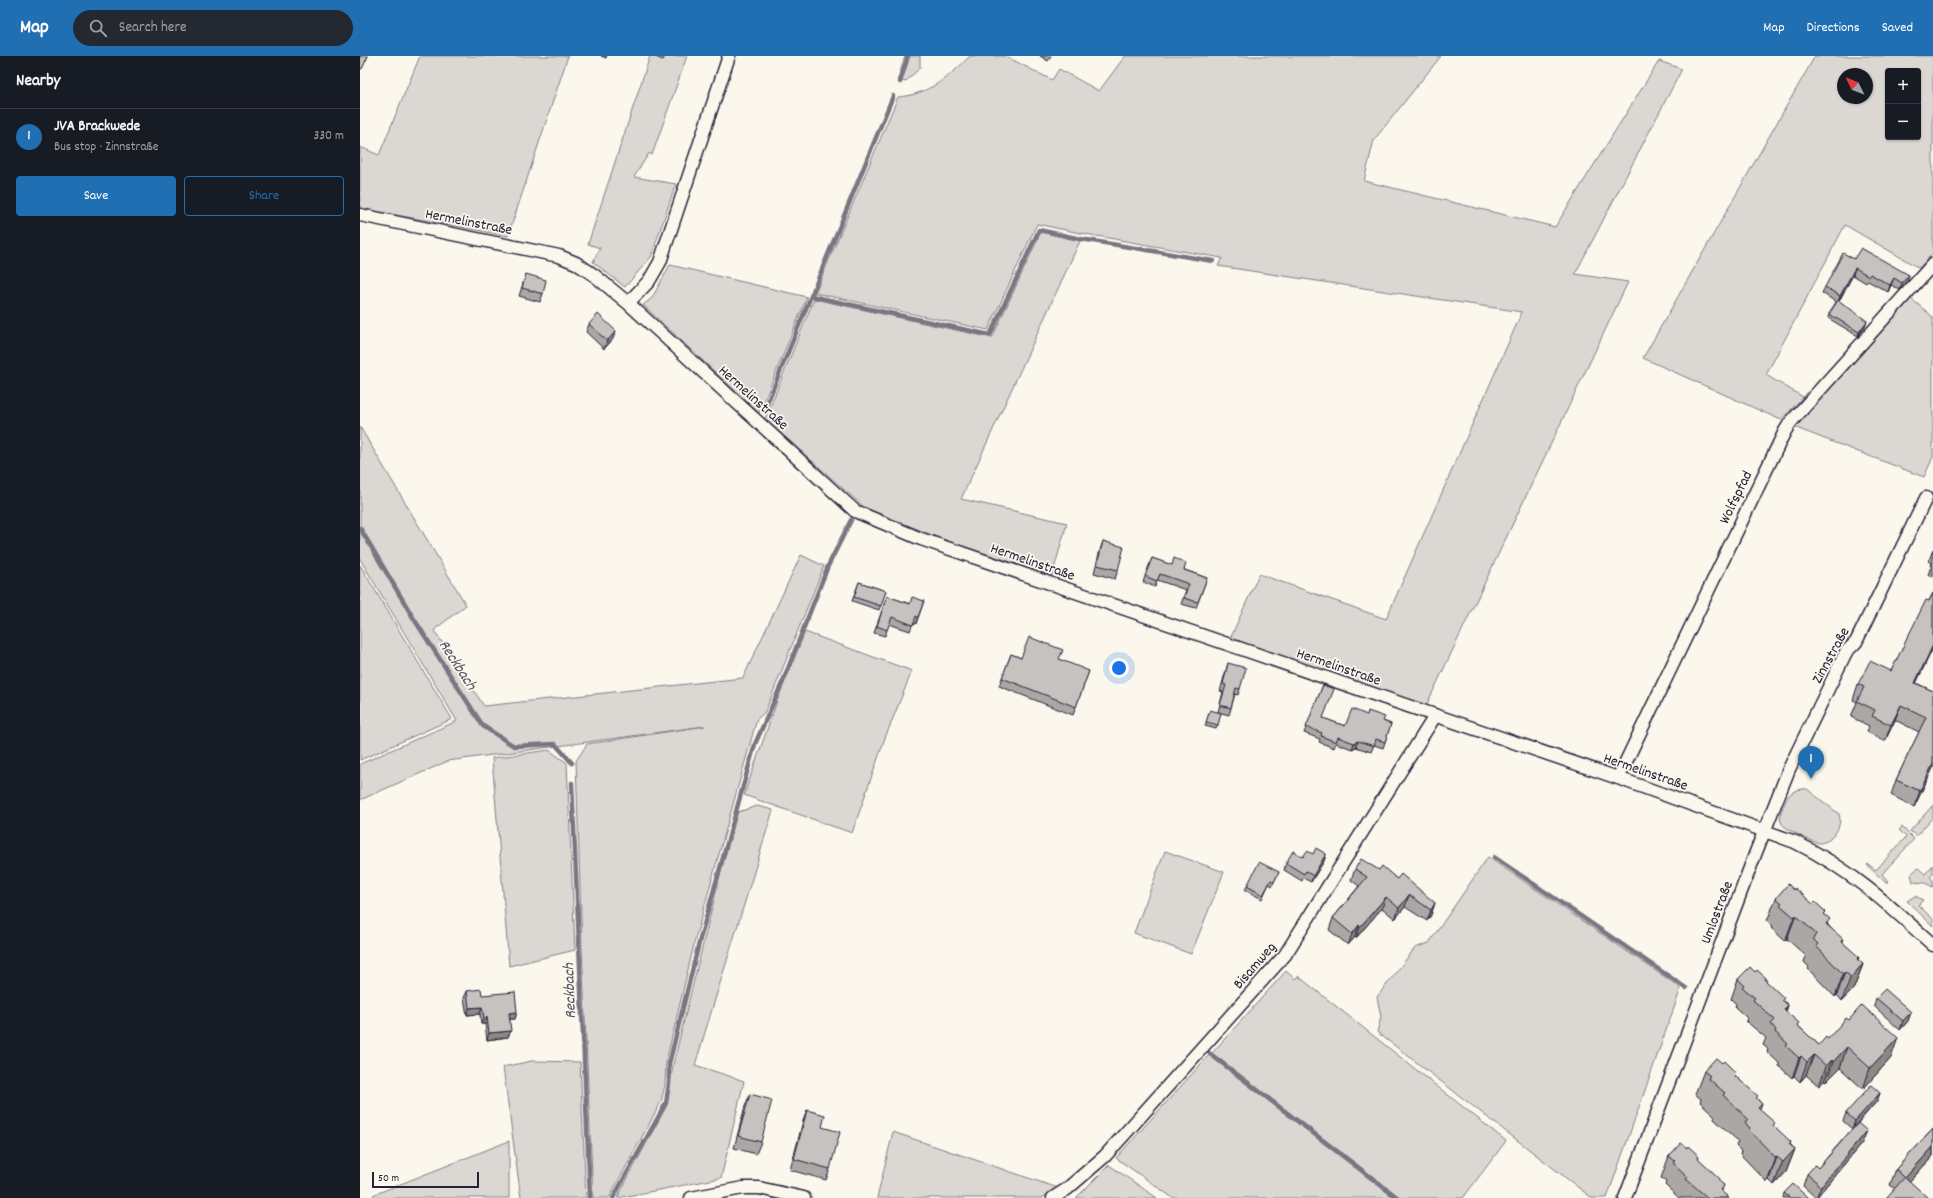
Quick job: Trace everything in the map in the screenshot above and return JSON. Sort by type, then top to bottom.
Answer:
[{"type":"street","points":[[628,303],[649,281],[660,262],[729,56]]},
{"type":"street","name":"Hermelinstraße","points":[[360,215],[559,256],[582,267],[628,303],[856,510],[921,539],[1618,778],[1765,830]]},
{"type":"street","name":"Wolfspfad","points":[[1618,778],[1785,430],[1933,264]]},
{"type":"street","name":"Zinnstraße","points":[[1765,830],[1790,769],[1846,652],[1856,642],[1926,498]]},
{"type":"street","name":"Bisamweg","points":[[1053,1198],[1067,1189],[1105,1156],[1285,955],[1435,716]]},
{"type":"street","points":[[1765,830],[1816,852],[1850,873],[1884,901],[1933,946]]},
{"type":"street","name":"Umlostraße","points":[[1625,1198],[1765,830]]},
{"type":"street","points":[[691,1198],[743,1188],[759,1188],[804,1198]]},
{"type":"shaded area","points":[[420,56],[568,56],[508,236],[360,208],[360,147],[379,155]]},
{"type":"shaded area","points":[[650,56],[687,56],[652,155],[649,153],[634,177],[676,184],[651,257],[625,287],[593,262],[600,248],[588,244]]},
{"type":"shaded area","points":[[905,56],[920,56],[920,68],[905,82],[898,79]]},
{"type":"shaded area","points":[[970,56],[1005,56],[1052,80],[1059,69],[1099,91],[1125,56],[1441,56],[1374,140],[1364,181],[1555,227],[1659,61],[1682,69],[1575,274],[1628,282],[1426,706],[1230,639],[1259,574],[1386,619],[1522,312],[1218,266],[1222,258],[1037,224],[988,330],[815,293],[898,97],[919,93],[938,83],[955,71]]},
{"type":"shaded area","points":[[1815,56],[1933,56],[1933,253],[1919,268],[1845,225],[1766,375],[1803,397],[1781,420],[1643,358]]},
{"type":"shaded area","points":[[1041,232],[1080,241],[961,499],[1067,523],[1052,576],[942,539],[865,508],[765,419],[814,299],[992,338]]},
{"type":"shaded area","points":[[670,265],[807,297],[759,413],[643,305],[652,298]]},
{"type":"shaded area","points":[[1909,297],[1933,317],[1933,457],[1924,477],[1791,426]]},
{"type":"shaded area","points":[[360,427],[466,605],[434,630],[484,706],[743,678],[801,555],[824,566],[765,712],[757,719],[696,936],[666,1062],[665,1085],[661,1102],[609,1198],[593,1198],[582,948],[576,761],[587,744],[705,726],[448,761],[360,800],[360,764],[457,721],[360,559]]},
{"type":"shaded area","points":[[360,565],[452,719],[360,760]]},
{"type":"shaded area","points":[[805,632],[912,671],[885,738],[852,833],[744,795],[777,701]]},
{"type":"shaded area","points":[[549,750],[567,763],[575,950],[509,966],[492,758]]},
{"type":"shaded area","points":[[1802,789],[1807,789],[1839,814],[1840,823],[1836,832],[1829,840],[1825,842],[1820,843],[1806,838],[1793,832],[1782,824],[1780,819],[1781,813],[1789,795]]},
{"type":"shaded area","points":[[1933,805],[1933,817],[1916,836],[1910,831]]},
{"type":"shaded area","points":[[757,806],[773,810],[695,1065],[744,1081],[721,1178],[617,1198],[667,1105],[673,1065],[733,823],[738,812]]},
{"type":"shaded area","points":[[1902,827],[1914,839],[1882,874],[1888,881],[1886,883],[1867,865],[1868,864],[1876,870],[1906,837],[1899,830]]},
{"type":"shaded area","points":[[1165,851],[1224,872],[1191,954],[1134,933]]},
{"type":"shaded area","points":[[1488,857],[1681,988],[1607,1198],[1592,1198],[1377,1032],[1381,1017],[1377,997],[1415,948],[1429,943]]},
{"type":"shaded area","points":[[1933,865],[1933,874],[1930,877],[1933,880],[1933,887],[1925,883],[1913,882],[1911,874],[1918,868],[1925,874]]},
{"type":"shaded area","points":[[1915,896],[1923,900],[1918,905],[1933,919],[1933,926],[1907,901]]},
{"type":"shaded area","points":[[1286,971],[1295,979],[1298,976],[1506,1141],[1463,1198],[1401,1198],[1212,1053]]},
{"type":"shaded area","points":[[1209,1055],[1394,1198],[1173,1198],[1116,1158]]},
{"type":"shaded area","points":[[532,1061],[580,1062],[586,1198],[521,1198],[503,1067]]},
{"type":"shaded area","points":[[893,1132],[1058,1188],[1042,1198],[877,1198]]},
{"type":"shaded area","points":[[509,1141],[509,1198],[375,1198],[373,1195]]},
{"type":"shaded area","points":[[1109,1165],[1157,1198],[1076,1198]]},
{"type":"building","points":[[360,56],[368,56],[362,69],[360,68]]},
{"type":"building","points":[[1861,248],[1909,275],[1902,283],[1894,278],[1890,285],[1855,268],[1840,296],[1825,287],[1843,253],[1854,259]]},
{"type":"building","points":[[526,274],[546,280],[543,294],[522,288]]},
{"type":"building","points":[[1838,300],[1867,321],[1859,332],[1829,314]]},
{"type":"building","points":[[598,314],[616,331],[607,341],[589,324]]},
{"type":"building","points":[[1103,541],[1124,547],[1118,570],[1097,565]]},
{"type":"building","points":[[1152,558],[1172,565],[1174,558],[1186,563],[1184,570],[1207,578],[1198,602],[1184,598],[1189,584],[1160,574],[1157,581],[1145,576]]},
{"type":"building","points":[[859,582],[886,591],[881,606],[854,597]]},
{"type":"building","points":[[1933,593],[1933,645],[1915,683],[1933,691],[1933,764],[1920,791],[1896,780],[1926,717],[1901,705],[1891,725],[1872,716],[1875,710],[1857,701],[1864,687],[1858,684],[1870,661],[1891,671],[1926,600],[1929,601]]},
{"type":"building","points":[[887,596],[910,604],[912,597],[924,601],[918,617],[916,616],[913,625],[892,617],[887,630],[877,626]]},
{"type":"building","points":[[1029,637],[1063,650],[1059,659],[1089,671],[1076,707],[1002,678],[1011,654],[1021,658]]},
{"type":"building","points":[[1228,663],[1246,668],[1240,689],[1236,688],[1231,708],[1220,705],[1226,685],[1223,684]]},
{"type":"building","points":[[1323,685],[1334,689],[1323,718],[1345,726],[1352,709],[1367,715],[1368,711],[1385,717],[1383,721],[1391,724],[1385,742],[1376,739],[1374,746],[1358,741],[1354,743],[1338,737],[1336,742],[1321,736],[1322,733],[1306,727]]},
{"type":"building","points":[[1210,710],[1221,713],[1218,725],[1206,722]]},
{"type":"building","points":[[1316,848],[1326,854],[1313,876],[1306,871],[1304,874],[1286,863],[1293,851],[1303,857],[1307,851],[1313,854]]},
{"type":"building","points":[[1361,859],[1379,870],[1382,866],[1397,879],[1401,874],[1435,903],[1431,910],[1409,895],[1399,908],[1386,897],[1352,934],[1333,918],[1367,877],[1355,869]]},
{"type":"building","points":[[1259,862],[1279,872],[1274,882],[1271,880],[1263,895],[1247,886]]},
{"type":"building","points":[[1788,884],[1794,890],[1795,888],[1813,904],[1815,902],[1826,912],[1824,914],[1830,919],[1826,924],[1843,939],[1841,941],[1859,957],[1857,959],[1863,964],[1851,977],[1845,972],[1843,974],[1816,946],[1818,944],[1813,939],[1816,934],[1796,915],[1794,917],[1780,905],[1782,903],[1776,898]]},
{"type":"building","points":[[1750,967],[1755,972],[1757,970],[1766,978],[1765,980],[1784,998],[1782,1000],[1788,1005],[1784,1010],[1799,1023],[1797,1025],[1819,1045],[1826,1037],[1828,1039],[1846,1018],[1849,1020],[1862,1005],[1898,1038],[1870,1068],[1847,1047],[1833,1062],[1832,1060],[1826,1066],[1814,1055],[1807,1062],[1801,1056],[1799,1058],[1786,1046],[1788,1044],[1775,1032],[1776,1030],[1771,1024],[1775,1020],[1753,1000],[1755,998],[1742,987],[1744,985],[1738,979]]},
{"type":"building","points":[[481,989],[482,995],[515,992],[517,1012],[509,1013],[511,1031],[489,1033],[487,1017],[484,1018],[482,1007],[469,1008],[467,991]]},
{"type":"building","points":[[1885,989],[1911,1012],[1903,1021],[1876,998]]},
{"type":"building","points":[[1716,1058],[1722,1063],[1724,1061],[1736,1073],[1734,1075],[1758,1096],[1756,1098],[1762,1104],[1758,1108],[1775,1123],[1773,1125],[1791,1142],[1789,1144],[1795,1149],[1783,1162],[1777,1157],[1776,1158],[1749,1130],[1750,1128],[1745,1123],[1748,1119],[1723,1095],[1725,1093],[1708,1078],[1710,1076],[1704,1071]]},
{"type":"building","points":[[1871,1085],[1880,1093],[1855,1121],[1846,1113]]},
{"type":"building","points":[[750,1094],[772,1100],[761,1142],[738,1136]]},
{"type":"building","points":[[807,1110],[825,1115],[822,1127],[840,1132],[830,1169],[794,1159]]},
{"type":"building","points":[[1858,1123],[1867,1131],[1821,1186],[1807,1174],[1815,1165],[1818,1168]]},
{"type":"building","points":[[1933,1129],[1933,1147],[1905,1178],[1896,1169]]},
{"type":"building","points":[[1681,1143],[1687,1148],[1688,1146],[1699,1156],[1698,1158],[1719,1178],[1718,1180],[1724,1185],[1720,1190],[1729,1198],[1708,1198],[1686,1179],[1688,1177],[1673,1163],[1675,1161],[1669,1156]]},
{"type":"building","points":[[1905,1177],[1928,1198],[1886,1198]]},
{"type":"building","points":[[1793,1184],[1808,1198],[1790,1198],[1784,1193]]},
{"type":"waterway","points":[[900,82],[908,56]]},
{"type":"waterway","points":[[766,406],[893,96]]},
{"type":"waterway","points":[[811,296],[990,335],[1039,230],[1081,239],[1213,261]]},
{"type":"waterway","points":[[613,1198],[666,1103],[669,1083],[669,1064],[700,939],[755,744],[783,681],[828,566],[851,520]]},
{"type":"waterway","name":"Reckbach","points":[[360,528],[414,619],[483,726],[514,746],[555,744],[572,763]]},
{"type":"waterway","name":"Reckbach","points":[[572,783],[590,1198]]},
{"type":"waterway","points":[[1494,857],[1686,988]]},
{"type":"waterway","points":[[1209,1053],[1398,1198]]},
{"type":"place","name":"JVA Brackwede","points":[[1811,779]]}]
